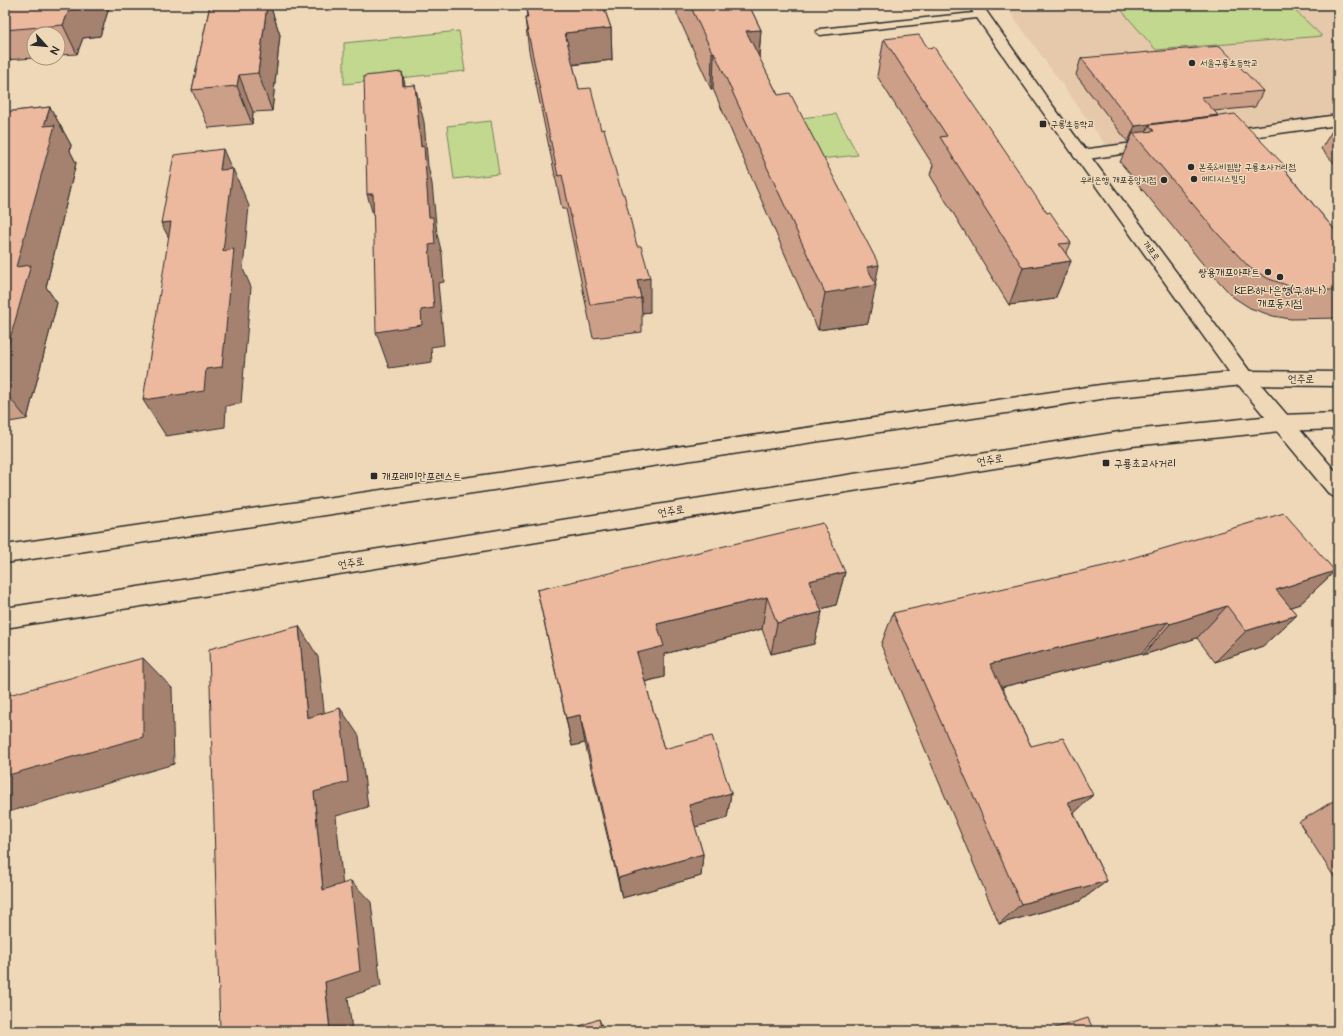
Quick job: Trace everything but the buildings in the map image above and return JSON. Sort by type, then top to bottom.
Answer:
[{"type":"main road","name":"개포로","points":[[979,10],[1081,155],[1244,378],[1280,423],[1338,489]]},
{"type":"main road","points":[[1205,138],[1338,120]]},
{"type":"main road","points":[[1081,155],[1173,142]]},
{"type":"main road","name":"언주로","points":[[5,554],[1099,392],[1244,378],[1338,379]]},
{"type":"main road","name":"언주로","points":[[5,618],[1132,438],[1280,423],[1338,421]]},
{"type":"lane","points":[[820,32],[979,10]]},
{"type":"shaded area","name":"서울구룡초등학교","points":[[1005,5],[1338,5],[1338,120],[1110,151]]},
{"type":"green space","points":[[1117,5],[1289,5],[1322,36],[1156,50]]},
{"type":"green space","points":[[459,31],[465,71],[344,84],[344,43]]},
{"type":"green space","points":[[836,114],[858,155],[821,159],[800,118]]},
{"type":"green space","points":[[491,121],[499,174],[454,179],[447,126]]},
{"type":"place","name":"서울구룡초등학교","points":[[1192,63]]},
{"type":"place","name":"구룡초등학교","points":[[1043,124]]},
{"type":"place","name":"본죽&비빔밥 구룡초사거리점","points":[[1191,167]]},
{"type":"place","name":"메디시스빌딩","points":[[1194,179]]},
{"type":"place","name":"우리은행 개포중앙지점","points":[[1164,180]]},
{"type":"place","name":"쌍용개포아파트","points":[[1268,272]]},
{"type":"place","name":"KEB하나은행(구.하나) 개포동지점","points":[[1280,277]]},
{"type":"place","name":"구룡초교사거리","points":[[1106,463]]},
{"type":"place","name":"개포래미안포레스트","points":[[374,476]]}]
